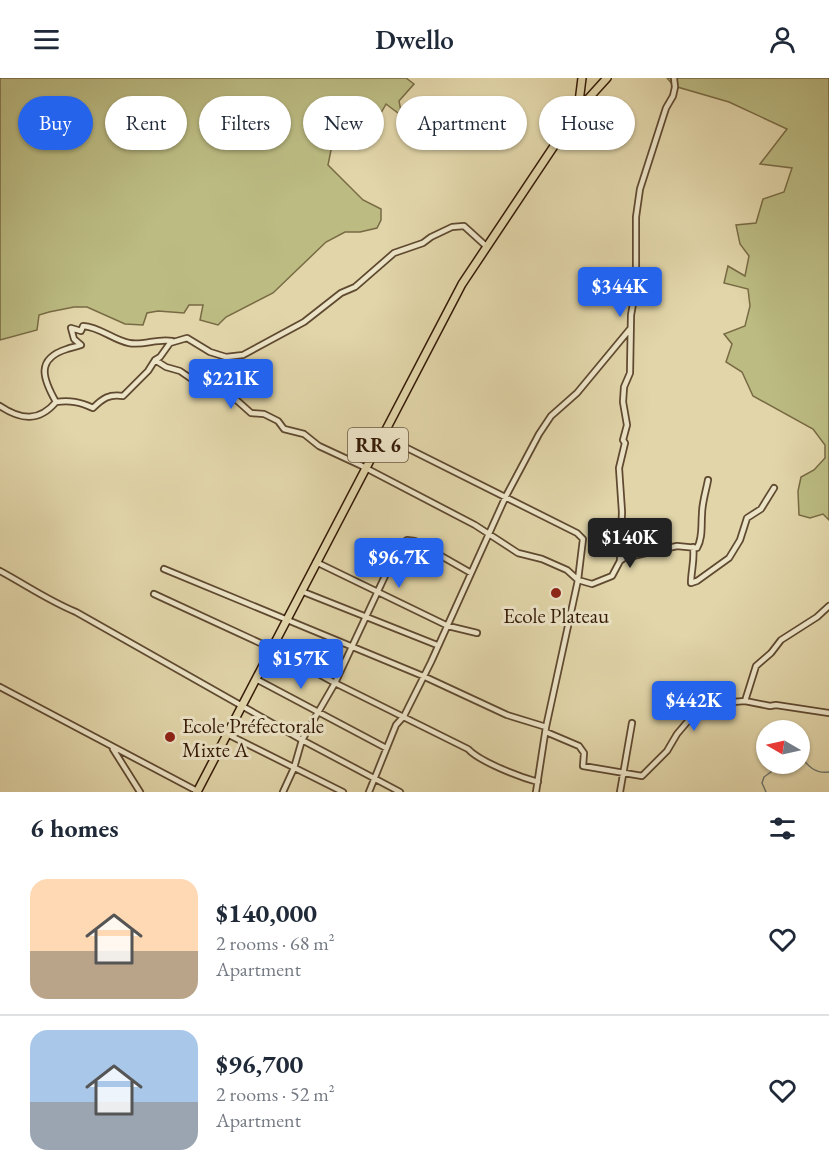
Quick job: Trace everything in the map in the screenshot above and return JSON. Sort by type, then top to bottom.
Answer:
[{"type":"main road","points":[[580,96],[582,78]]},
{"type":"main road","points":[[591,96],[607,78]]},
{"type":"main road","name":"RR 6","points":[[197,791],[445,315],[486,246],[551,150]]},
{"type":"street","points":[[155,360],[166,367],[180,371],[196,382],[232,396],[251,413],[264,414],[278,421],[285,429],[304,434],[319,446],[365,467],[522,554],[542,559],[567,570],[578,580],[592,584],[612,576],[620,561],[622,512],[619,468],[626,443],[623,440],[627,425],[623,402],[624,387],[630,374],[630,329],[636,287],[636,217],[640,189],[666,108],[673,96],[674,78]]},
{"type":"street","points":[[0,405],[20,416],[39,417],[49,411],[56,402],[68,400],[93,408],[112,394],[123,396],[148,371],[170,343],[187,338],[210,352],[226,357],[243,355],[304,322],[341,293],[355,287],[394,253],[423,243],[452,227],[464,226],[486,246]]},
{"type":"street","points":[[56,402],[44,374],[46,363],[48,358],[81,345],[74,339],[71,328],[81,331],[83,326],[90,326],[129,343],[163,340],[175,342]]},
{"type":"street","points":[[369,792],[396,725],[404,716],[448,626],[506,496],[548,421],[577,393],[630,329]]},
{"type":"street","points":[[383,436],[506,496],[577,533],[583,539],[578,580],[546,730],[536,792]]},
{"type":"street","points":[[620,561],[677,546],[697,548],[700,542],[708,480]]},
{"type":"street","points":[[693,547],[691,583],[729,558],[740,540],[747,518],[760,509],[774,488]]},
{"type":"street","points":[[283,792],[294,768],[302,740],[335,683],[399,546],[407,540],[419,544],[471,573]]},
{"type":"street","points":[[316,561],[448,626],[477,633]]},
{"type":"street","points":[[164,569],[423,676],[507,715],[546,730],[579,746],[584,753],[583,766],[642,776],[667,751],[677,734],[699,708],[708,704],[745,701],[829,712]]},
{"type":"street","points":[[0,572],[400,792]]},
{"type":"street","points":[[300,591],[437,645]]},
{"type":"street","points":[[154,594],[272,648],[335,683],[468,749],[475,757],[525,779],[538,782]]},
{"type":"street","points":[[745,701],[756,666],[771,653],[781,640],[817,617],[829,606]]},
{"type":"street","points":[[255,678],[386,748]]},
{"type":"street","points":[[0,687],[197,791]]},
{"type":"street","points":[[620,792],[632,723]]},
{"type":"street","points":[[227,734],[343,792]]},
{"type":"street","points":[[111,746],[140,792]]},
{"type":"green space","points":[[0,78],[406,78],[414,84],[403,96],[396,96],[396,112],[386,104],[384,108],[384,96],[303,96],[303,150],[331,150],[328,165],[363,200],[381,209],[381,220],[377,228],[360,232],[345,232],[326,242],[273,293],[226,317],[218,325],[200,320],[203,305],[189,305],[184,313],[158,311],[147,313],[143,325],[125,324],[87,307],[74,307],[39,315],[37,330],[0,340]]},
{"type":"green space","points":[[667,78],[829,78],[829,520],[823,514],[810,518],[799,515],[798,491],[801,477],[814,470],[825,458],[825,445],[813,429],[753,396],[742,372],[726,362],[732,344],[724,334],[745,326],[750,306],[748,289],[724,283],[728,266],[745,276],[749,256],[740,244],[736,225],[756,223],[763,199],[784,192],[792,168],[760,164],[787,129],[729,102],[674,86]]},
{"type":"waterway","points":[[810,767],[829,772]]},
{"type":"waterway","points":[[766,792],[762,783],[768,774]]},
{"type":"place","name":"Ecole Plateau","points":[[556,593]]},
{"type":"place","name":"Ecole Préfectorale Mixte A","points":[[170,737]]}]
